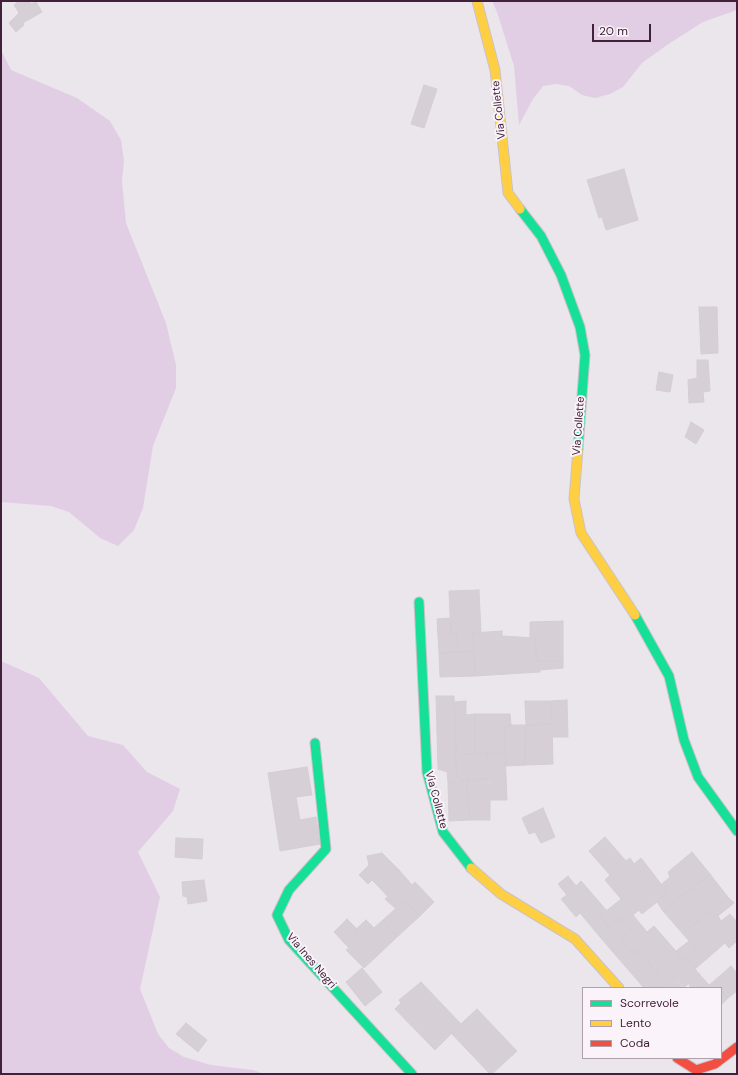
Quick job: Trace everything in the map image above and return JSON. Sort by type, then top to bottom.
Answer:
[{"type":"street","name":"Via Collette","points":[[477,1],[495,70],[508,193],[544,242],[561,275],[580,327],[585,355],[574,499],[581,533],[643,628],[669,676],[684,740],[698,777],[737,831]]},
{"type":"street","name":"Via Collette","points":[[419,602],[427,772],[443,832],[468,866],[501,894],[575,939],[619,987]]},
{"type":"street","name":"Via Ines Negri","points":[[315,743],[326,849],[289,890],[277,914],[289,940],[412,1074]]},
{"type":"street","points":[[722,1059],[737,1047]]},
{"type":"street","points":[[679,1059],[696,1070],[715,1064],[721,1059]]},
{"type":"shaded area","points":[[492,1],[737,1],[737,10],[703,22],[667,45],[642,63],[623,87],[610,94],[595,98],[582,95],[569,86],[556,84],[543,86],[533,99],[519,125],[514,66],[497,12]]},
{"type":"shaded area","points":[[1,50],[11,70],[77,98],[110,121],[121,140],[124,160],[122,181],[126,223],[166,323],[176,365],[176,388],[153,446],[143,508],[134,530],[118,546],[100,538],[69,512],[51,506],[1,502]]},
{"type":"shaded area","points":[[1,661],[39,678],[88,736],[123,745],[147,772],[180,789],[173,811],[138,852],[160,897],[140,989],[158,1034],[169,1048],[184,1057],[211,1065],[253,1070],[264,1074],[1,1074]]},
{"type":"building","points":[[19,1],[29,1],[31,4],[36,2],[42,12],[23,23],[24,25],[16,32],[9,23],[19,13],[14,5]]},
{"type":"building","points":[[424,85],[437,89],[424,128],[411,124]]},
{"type":"building","points":[[624,169],[638,220],[606,230],[602,217],[599,218],[587,180]]},
{"type":"building","points":[[699,307],[717,307],[718,353],[701,354]]},
{"type":"building","points":[[697,360],[708,360],[710,391],[703,392],[704,402],[689,403],[688,380],[697,378]]},
{"type":"building","points":[[659,372],[673,375],[670,392],[656,390]]},
{"type":"building","points":[[691,422],[704,430],[696,444],[685,437]]},
{"type":"building","points":[[479,590],[481,632],[473,633],[474,651],[458,652],[457,634],[451,635],[449,591]]},
{"type":"building","points":[[450,618],[451,635],[457,634],[458,652],[439,653],[437,619]]},
{"type":"building","points":[[563,621],[563,661],[537,661],[535,638],[530,637],[530,622]]},
{"type":"building","points":[[502,631],[502,636],[535,638],[537,661],[563,661],[563,668],[540,670],[540,672],[475,676],[473,633]]},
{"type":"building","points":[[474,651],[475,676],[440,677],[439,653]]},
{"type":"building","points":[[436,696],[454,696],[457,780],[448,782],[447,772],[438,769]]},
{"type":"building","points":[[567,700],[568,737],[552,737],[551,701]]},
{"type":"building","points":[[466,701],[466,715],[475,714],[475,754],[456,754],[454,702]]},
{"type":"building","points":[[525,701],[551,701],[552,724],[526,725]]},
{"type":"building","points":[[475,714],[510,714],[511,725],[505,727],[505,753],[475,754]]},
{"type":"building","points":[[552,724],[553,764],[525,765],[526,725]]},
{"type":"building","points":[[511,725],[526,725],[525,765],[506,766],[505,727]]},
{"type":"building","points":[[487,753],[490,779],[457,780],[456,754]]},
{"type":"building","points":[[487,753],[505,753],[507,800],[490,800]]},
{"type":"building","points":[[307,767],[312,795],[296,797],[300,820],[316,817],[320,844],[280,851],[268,773]]},
{"type":"building","points":[[490,779],[490,820],[469,820],[467,780]]},
{"type":"building","points":[[467,780],[469,820],[449,821],[448,782]]},
{"type":"building","points":[[543,808],[555,837],[541,843],[535,832],[529,834],[522,818]]},
{"type":"building","points":[[605,837],[626,861],[630,858],[634,864],[641,858],[668,893],[642,914],[626,895],[621,899],[605,880],[610,875],[589,851]]},
{"type":"building","points":[[176,838],[203,839],[202,859],[175,857]]},
{"type":"building","points":[[692,852],[710,874],[663,911],[657,902],[668,893],[662,884],[670,877],[668,872]]},
{"type":"building","points":[[382,853],[399,870],[380,888],[372,880],[368,884],[359,875],[369,865],[367,856]]},
{"type":"building","points":[[399,870],[412,885],[415,882],[434,902],[420,916],[405,900],[395,908],[385,899],[388,897],[380,888]]},
{"type":"building","points":[[710,874],[727,896],[683,934],[663,911]]},
{"type":"building","points":[[568,876],[576,886],[581,881],[607,911],[600,916],[609,928],[600,937],[580,913],[576,917],[561,899],[567,895],[558,884]]},
{"type":"building","points":[[204,880],[207,901],[188,904],[187,897],[183,896],[182,882]]},
{"type":"building","points":[[626,895],[635,906],[609,928],[600,916]]},
{"type":"building","points":[[727,896],[734,903],[718,916],[721,921],[730,914],[737,922],[737,941],[729,948],[725,943],[695,969],[686,958],[696,949],[683,934]]},
{"type":"building","points":[[405,900],[420,916],[397,937],[383,920]]},
{"type":"building","points":[[635,906],[639,910],[633,915],[647,932],[654,926],[681,957],[668,969],[682,987],[669,987],[648,962],[651,960],[641,949],[635,954],[620,938],[630,929],[620,918]]},
{"type":"building","points":[[620,918],[630,929],[620,938],[635,954],[641,949],[651,960],[648,962],[669,987],[643,987],[600,937]]},
{"type":"building","points":[[347,919],[357,929],[354,931],[377,956],[364,968],[346,950],[349,948],[334,932]]},
{"type":"building","points":[[366,920],[374,928],[383,920],[397,937],[377,956],[354,931]]},
{"type":"building","points":[[689,941],[696,949],[683,960],[676,951]]},
{"type":"building","points":[[681,957],[683,960],[686,958],[700,975],[684,987],[668,969]]},
{"type":"building","points":[[731,966],[737,973],[737,991],[728,998],[722,991],[722,987],[719,987],[714,981]]},
{"type":"building","points":[[362,968],[382,992],[365,1006],[346,982]]},
{"type":"building","points":[[700,975],[709,985],[714,981],[719,987],[690,987],[689,984]]},
{"type":"building","points":[[421,982],[461,1024],[435,1050],[395,1009],[401,1003],[399,1000]]},
{"type":"building","points":[[722,992],[728,998],[722,1004]]},
{"type":"building","points":[[477,1009],[517,1051],[492,1074],[490,1074],[451,1033]]},
{"type":"building","points":[[186,1023],[207,1040],[198,1052],[176,1034]]},
{"type":"traffic: fast","points":[[520,209],[541,236],[561,275],[580,327],[585,355],[578,449]]},
{"type":"traffic: fast","points":[[419,602],[427,772],[443,832],[471,868]]},
{"type":"traffic: fast","points":[[635,615],[669,676],[684,740],[698,777],[737,831]]},
{"type":"traffic: fast","points":[[315,743],[326,849],[289,890],[277,915],[289,940],[412,1074]]},
{"type":"traffic: slow","points":[[477,1],[495,70],[508,193],[520,209]]},
{"type":"traffic: slow","points":[[578,449],[574,499],[581,533],[635,615]]},
{"type":"traffic: slow","points":[[471,868],[501,894],[575,939],[618,987]]},
{"type":"traffic: jam","points":[[722,1059],[737,1047]]},
{"type":"traffic: jam","points":[[679,1059],[696,1070],[715,1064],[721,1059]]}]
